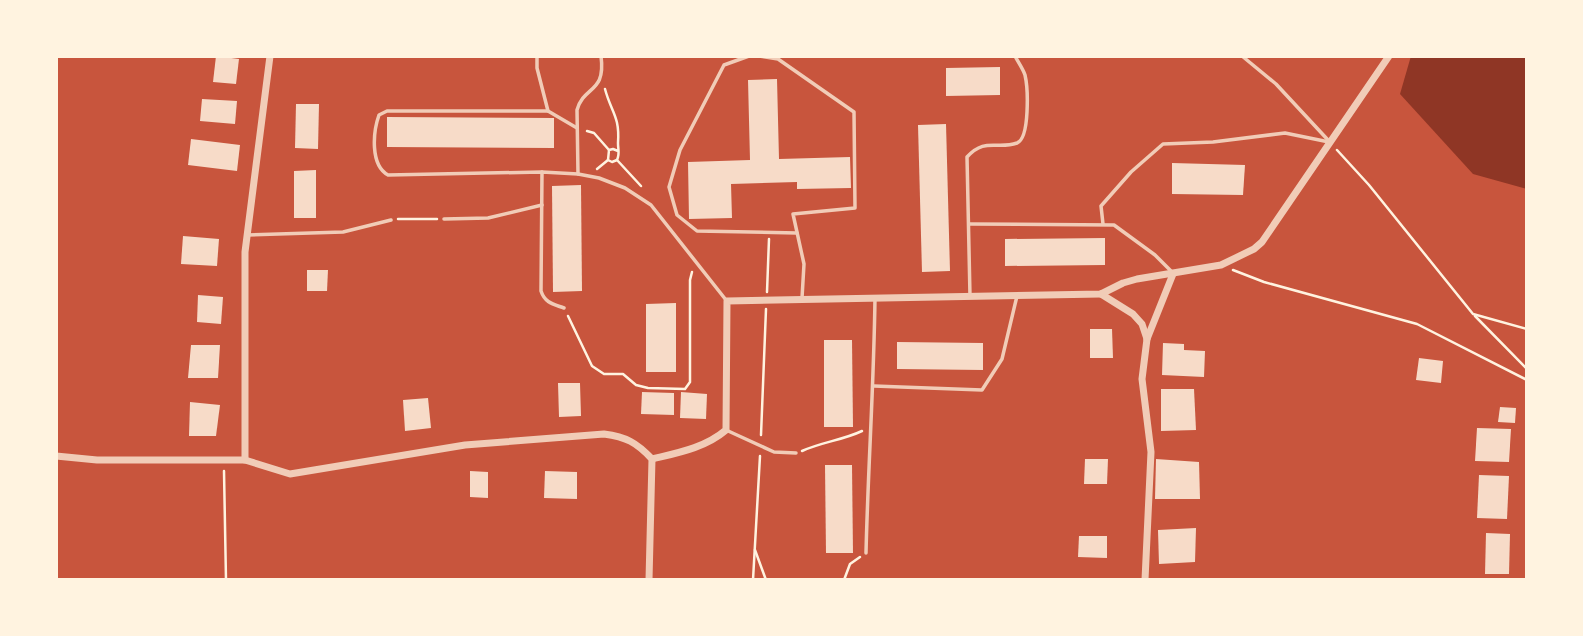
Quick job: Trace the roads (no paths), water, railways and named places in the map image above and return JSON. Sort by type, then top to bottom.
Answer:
[{"type":"street","points":[[244,460],[245,251],[270,56]]},
{"type":"street","points":[[652,458],[686,451],[718,437],[726,430],[727,301],[1101,294],[1124,283],[1221,265],[1254,249],[1262,242],[1390,56]]},
{"type":"street","points":[[1146,580],[1151,452],[1142,379],[1147,340],[1173,274]]},
{"type":"street","points":[[1101,294],[1133,314],[1142,324],[1147,340]]},
{"type":"street","points":[[56,456],[97,460],[244,460],[290,474],[465,446],[604,434],[624,437],[637,443],[652,458],[649,580]]},
{"type":"lane","points":[[537,56],[537,68],[548,111]]},
{"type":"lane","points":[[578,174],[579,103],[598,85],[602,75],[601,56]]},
{"type":"lane","points":[[749,56],[723,65],[680,150],[669,187],[677,215],[697,231],[797,233]]},
{"type":"lane","points":[[759,56],[778,59],[854,111],[855,208],[793,214],[804,264],[802,300]]},
{"type":"lane","points":[[970,296],[967,157],[974,148],[987,144],[1016,143],[1023,138],[1027,127],[1025,75],[1015,56]]},
{"type":"lane","points":[[1241,56],[1276,84],[1329,142]]},
{"type":"lane","points":[[577,128],[548,111],[387,111],[379,115],[376,122],[375,160],[380,171],[388,175],[542,172],[594,176],[625,188],[651,205],[727,301]]},
{"type":"lane","points":[[1102,224],[1101,206],[1131,172],[1163,144],[1213,142],[1285,133],[1329,142]]},
{"type":"lane","points":[[542,172],[541,290],[543,298],[549,303],[564,308]]},
{"type":"lane","points":[[444,219],[488,218],[542,205]]},
{"type":"lane","points":[[247,235],[343,232],[391,220]]},
{"type":"lane","points":[[968,223],[1114,225],[1155,255],[1173,274]]},
{"type":"lane","points":[[874,386],[982,390],[1002,359],[1017,296]]},
{"type":"lane","points":[[866,554],[874,386],[875,297]]},
{"type":"lane","points":[[726,430],[774,452],[796,453]]}]
